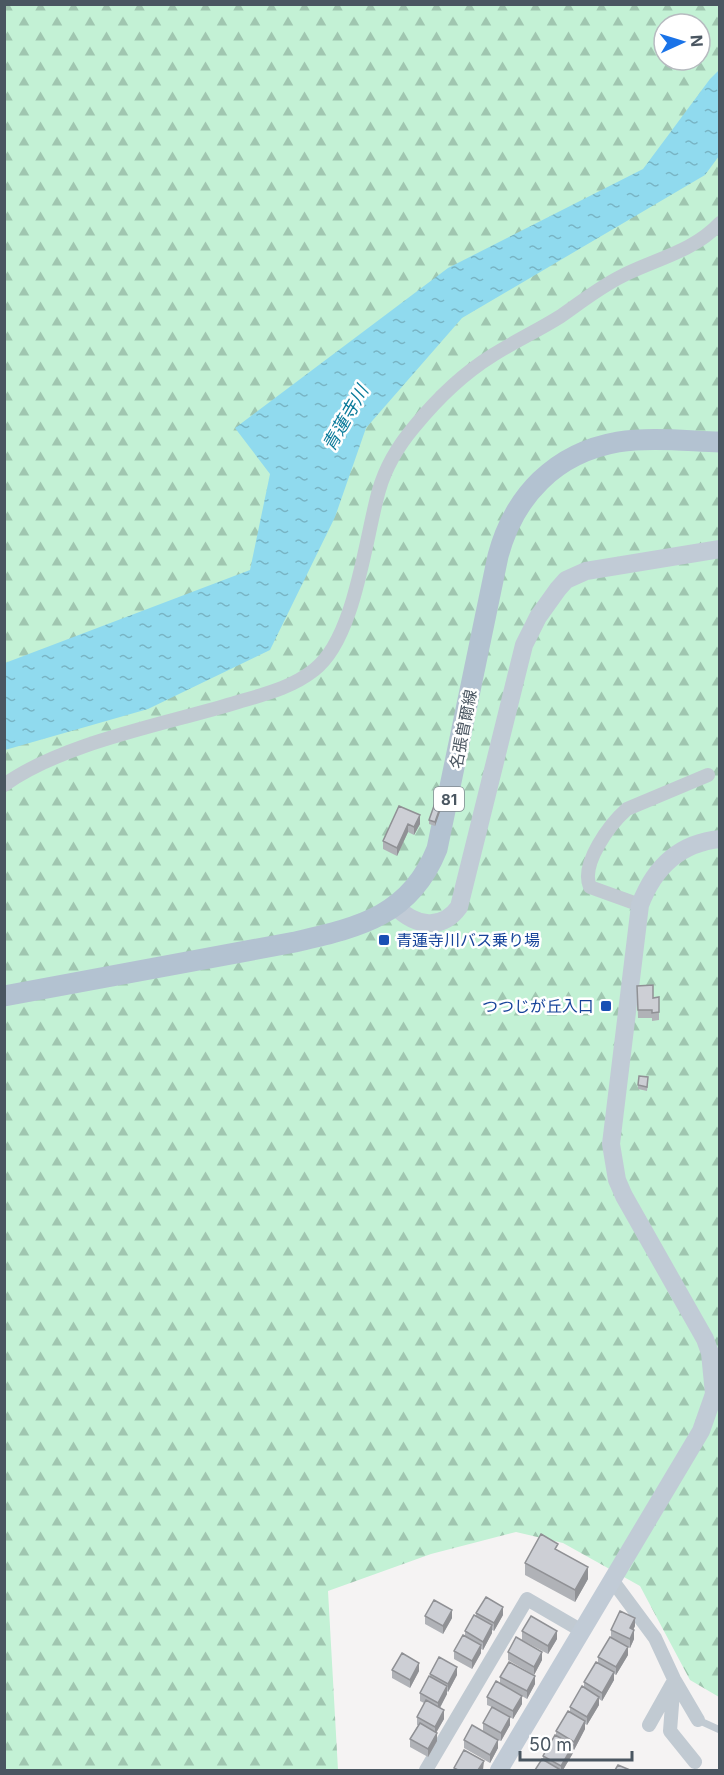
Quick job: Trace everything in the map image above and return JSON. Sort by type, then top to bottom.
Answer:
[{"type":"main road","name":"名張曽爾線","points":[[4,996],[295,942],[338,932],[383,915],[396,907],[419,884],[437,849],[498,556],[509,522],[522,500],[544,475],[584,451],[630,441],[720,442]]},
{"type":"street","points":[[4,785],[21,774],[74,750],[279,690],[313,671],[328,657],[338,639],[362,562],[379,492],[396,450],[415,425],[441,397],[492,355],[561,315],[596,290],[623,275],[685,250],[712,232],[720,223]]},
{"type":"street","points":[[396,907],[404,915],[418,922],[431,924],[442,923],[453,916],[459,907],[519,661],[538,617],[566,580],[586,571],[720,549]]},
{"type":"street","points":[[640,905],[590,887],[588,876],[601,842],[616,819],[627,809],[708,775]]},
{"type":"street","points":[[499,1770],[701,1431],[714,1394],[713,1367],[705,1339],[624,1196],[613,1162],[613,1122],[640,905],[651,880],[673,855],[704,840],[720,839]]},
{"type":"street","points":[[612,1580],[655,1638],[674,1679],[698,1720]]},
{"type":"street","points":[[426,1770],[527,1599],[582,1631]]},
{"type":"street","points":[[649,1725],[674,1679]]},
{"type":"street","points":[[674,1679],[670,1731],[695,1762]]},
{"type":"lane","points":[[698,1720],[720,1730]]},
{"type":"green space","points":[[5,5],[719,5],[719,1697],[690,1680],[640,1586],[563,1543],[516,1532],[431,1554],[328,1591],[338,1770],[5,1770]]},
{"type":"water","name":"青蓮寺川","points":[[719,70],[719,156],[705,175],[462,318],[366,428],[335,517],[270,650],[148,709],[5,750],[5,663],[250,570],[270,474],[235,428],[448,268],[643,169]]},
{"type":"building","points":[[435,803],[441,805],[435,822],[429,820]]},
{"type":"building","points":[[399,806],[420,815],[414,827],[408,824],[397,848],[383,841]]},
{"type":"building","points":[[653,985],[653,998],[659,997],[659,1012],[638,1010],[637,986]]},
{"type":"building","points":[[639,1076],[648,1077],[647,1087],[638,1085]]},
{"type":"building","points":[[541,1534],[558,1544],[555,1549],[588,1567],[575,1590],[525,1563]]},
{"type":"building","points":[[486,1597],[503,1607],[494,1623],[476,1613]]},
{"type":"building","points":[[434,1600],[452,1610],[443,1626],[425,1616]]},
{"type":"building","points":[[620,1611],[635,1618],[630,1628],[634,1630],[630,1639],[611,1630]]},
{"type":"building","points":[[474,1615],[492,1625],[483,1642],[465,1631]]},
{"type":"building","points":[[531,1616],[557,1631],[548,1646],[522,1631]]},
{"type":"building","points":[[463,1635],[481,1645],[472,1661],[454,1651]]},
{"type":"building","points":[[516,1637],[542,1652],[534,1667],[508,1652]]},
{"type":"building","points":[[610,1637],[628,1647],[616,1667],[598,1657]]},
{"type":"building","points":[[402,1653],[419,1663],[410,1680],[392,1670]]},
{"type":"building","points":[[439,1657],[457,1667],[448,1684],[430,1674]]},
{"type":"building","points":[[509,1662],[535,1676],[527,1691],[500,1677]]},
{"type":"building","points":[[596,1662],[614,1672],[602,1693],[584,1682]]},
{"type":"building","points":[[429,1676],[447,1686],[438,1703],[420,1693]]},
{"type":"building","points":[[496,1681],[522,1696],[513,1711],[487,1697]]},
{"type":"building","points":[[582,1686],[599,1697],[587,1717],[570,1707]]},
{"type":"building","points":[[426,1700],[444,1710],[435,1727],[417,1717]]},
{"type":"building","points":[[492,1707],[510,1717],[501,1733],[483,1723]]},
{"type":"building","points":[[568,1711],[585,1721],[574,1742],[556,1731]]},
{"type":"building","points":[[420,1723],[437,1733],[428,1749],[410,1739]]},
{"type":"building","points":[[472,1725],[498,1740],[490,1755],[464,1740]]},
{"type":"building","points":[[555,1735],[573,1745],[561,1766],[543,1756]]},
{"type":"building","points":[[464,1750],[484,1761],[478,1770],[454,1768]]},
{"type":"building","points":[[542,1759],[559,1769],[559,1770],[535,1770]]},
{"type":"building","points":[[618,1765],[630,1770],[615,1770]]},
{"type":"place","name":"青蓮寺川バス乗り場","points":[[384,940]]},
{"type":"place","name":"つつじが丘入口","points":[[606,1006]]}]
